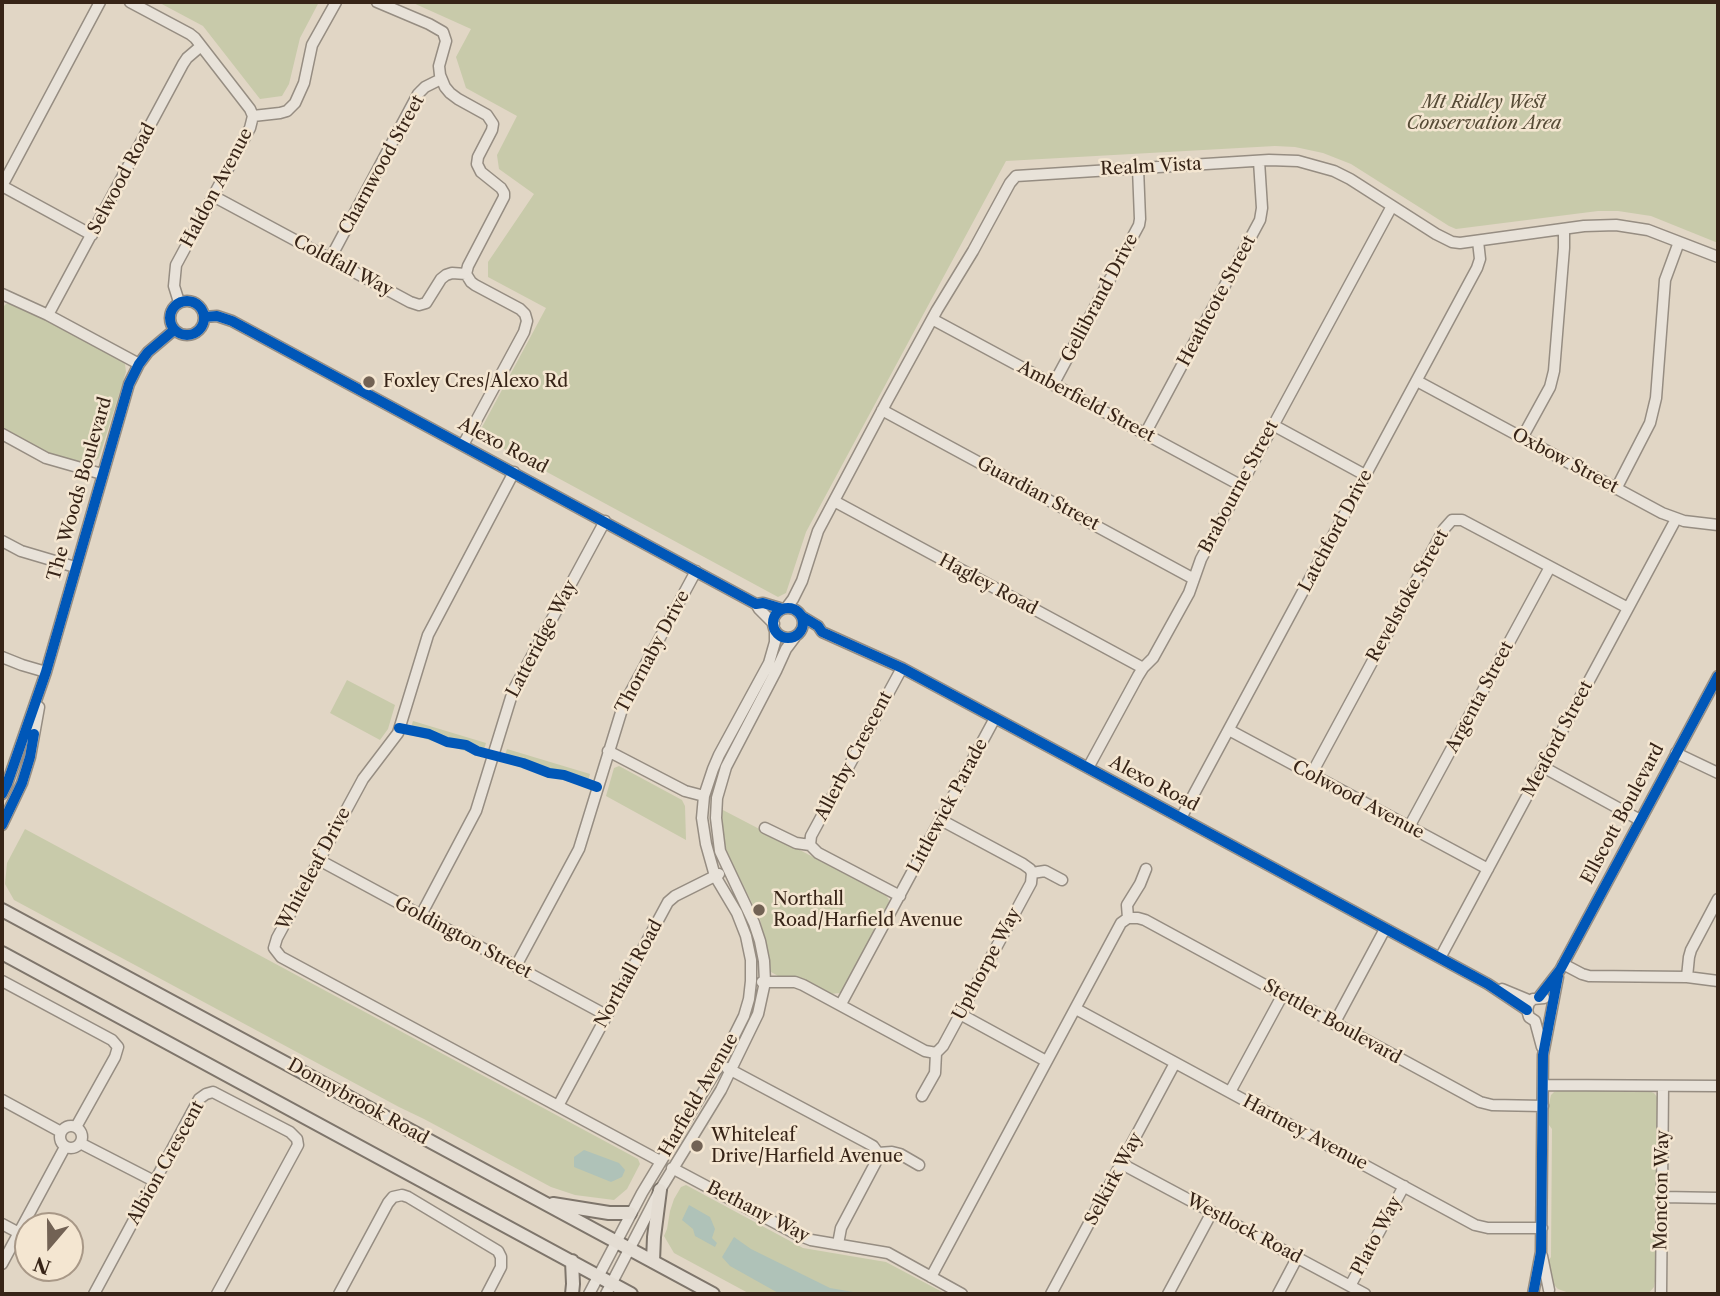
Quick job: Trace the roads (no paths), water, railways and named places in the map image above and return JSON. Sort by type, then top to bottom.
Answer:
[{"type":"main road","name":"Donnybrook Road","points":[[2,910],[713,1294]]},
{"type":"main road","points":[[4,955],[572,1261],[598,1276],[608,1289],[631,1294]]},
{"type":"main road","points":[[653,1261],[660,1190]]},
{"type":"main road","points":[[543,1203],[609,1213],[630,1213]]},
{"type":"main road","points":[[572,1261],[572,1294]]},
{"type":"street","points":[[92,235],[2,186],[100,2]]},
{"type":"street","name":"Haldon Avenue","points":[[130,2],[190,34],[253,116],[250,128],[176,265],[174,286],[180,302]]},
{"type":"street","points":[[253,116],[287,111],[295,103],[304,83],[312,45],[336,2]]},
{"type":"street","points":[[377,2],[443,32],[446,41],[439,66],[441,79],[450,93],[491,119],[493,124],[477,164],[481,172],[498,184],[504,193],[502,203],[466,274],[475,285],[520,309],[527,321],[463,445]]},
{"type":"street","name":"Selwood Road","points":[[48,315],[183,64],[201,46]]},
{"type":"street","name":"Charnwood Street","points":[[330,259],[418,94],[441,79]]},
{"type":"street","name":"Heathcote Street","points":[[1145,434],[1260,220],[1262,208],[1259,161]]},
{"type":"street","name":"Realm Vista","points":[[785,608],[802,582],[814,541],[882,410],[1016,176],[1298,161],[1319,166],[1350,179],[1444,239],[1460,243],[1599,225],[1624,225],[1648,230],[1718,257]]},
{"type":"street","name":"Gellibrand Drive","points":[[1054,385],[1139,225],[1138,168]]},
{"type":"street","name":"Coldfall Way","points":[[213,197],[419,305],[426,303],[446,275],[466,274]]},
{"type":"street","name":"Brabourne Street","points":[[1088,768],[1143,668],[1153,658],[1189,593],[1201,559],[1392,206]]},
{"type":"street","points":[[1522,438],[1550,387],[1554,371],[1564,248],[1563,229]]},
{"type":"street","name":"Latchford Drive","points":[[1181,818],[1479,264],[1478,241]]},
{"type":"street","points":[[1616,489],[1650,423],[1656,398],[1665,280],[1679,242]]},
{"type":"street","points":[[2,295],[48,315],[139,364]]},
{"type":"street","points":[[180,302],[192,302],[202,310],[203,324],[195,334],[180,335],[171,325],[170,318],[174,307],[180,302]]},
{"type":"street","name":"Alexo Road","points":[[204,317],[217,316],[232,321],[696,570],[756,604],[774,627]]},
{"type":"street","name":"Amberfield Street","points":[[932,319],[1240,485]]},
{"type":"street","name":"The Woods Boulevard","points":[[2,794],[46,672],[129,384],[139,364],[156,343],[174,330]]},
{"type":"street","name":"Oxbow Street","points":[[1417,381],[1676,519],[1718,524]]},
{"type":"street","name":"Guardian Street","points":[[882,410],[1194,579]]},
{"type":"street","points":[[1273,425],[1365,475]]},
{"type":"street","points":[[2,434],[46,458],[102,474]]},
{"type":"street","name":"Whiteleaf Drive","points":[[514,472],[428,635],[398,733],[363,779],[276,938],[274,948],[281,957],[660,1161]]},
{"type":"street","name":"Hagley Road","points":[[834,501],[1143,668]]},
{"type":"street","name":"Meaford Street","points":[[1440,958],[1676,519]]},
{"type":"street","name":"Revelstoke Street","points":[[1311,775],[1452,520],[1462,520],[1628,608]]},
{"type":"street","name":"Latteridge Way","points":[[421,915],[476,811],[513,691],[605,521]]},
{"type":"street","points":[[2,541],[21,551],[75,567]]},
{"type":"street","name":"Argenta Street","points":[[1409,827],[1550,567]]},
{"type":"street","name":"Thornaby Drive","points":[[516,966],[579,849],[623,706],[696,570]]},
{"type":"street","name":"Realm Vista","points":[[801,615],[802,582]]},
{"type":"street","name":"Alexo Road","points":[[756,604],[785,608]]},
{"type":"street","points":[[785,608],[797,610],[803,623],[797,635],[785,638],[774,627],[776,614],[785,608]]},
{"type":"street","name":"Alexo Road","points":[[801,615],[818,626],[822,632],[902,668],[1488,984],[1532,1003]]},
{"type":"street","name":"Harfield Avenue","points":[[589,1294],[630,1213],[720,1064],[744,1016],[749,999],[751,960],[746,936],[737,913],[715,876],[702,818],[704,796],[719,755],[769,663],[775,642],[774,627]]},
{"type":"street","name":"Alexo Road","points":[[797,635],[822,632]]},
{"type":"street","name":"Harfield Avenue","points":[[608,1289],[672,1168],[694,1136],[731,1070],[760,1007],[765,982],[760,941],[720,851],[716,818],[719,788],[733,751],[786,649],[797,635]]},
{"type":"street","points":[[2,657],[46,672]]},
{"type":"street","name":"Allerby Crescent","points":[[810,845],[811,836],[902,668]]},
{"type":"street","name":"The Woods Boulevard","points":[[2,825],[22,783],[30,757],[46,672]]},
{"type":"street","name":"Ellscott Boulevard","points":[[1552,1007],[1562,967],[1718,676]]},
{"type":"street","name":"Littlewick Parade","points":[[841,1004],[995,718]]},
{"type":"street","name":"Colwood Avenue","points":[[1228,730],[1488,869]]},
{"type":"street","points":[[608,751],[685,791],[704,796]]},
{"type":"street","points":[[1676,753],[1718,773]]},
{"type":"street","points":[[1543,767],[1640,820]]},
{"type":"street","points":[[941,820],[1023,864],[1032,873],[1045,872],[1062,880]]},
{"type":"street","points":[[765,828],[796,843],[810,845],[818,853],[900,896]]},
{"type":"street","name":"Goldington Street","points":[[319,860],[607,1015]]},
{"type":"street","points":[[931,1277],[1121,923],[1128,918],[1127,905],[1146,869]]},
{"type":"street","name":"Northall Road","points":[[558,1106],[668,902],[675,896],[728,871]]},
{"type":"street","name":"Upthorpe Way","points":[[922,1096],[934,1073],[936,1053],[943,1046],[1031,883],[1032,873]]},
{"type":"street","points":[[1687,977],[1691,950],[1718,899]]},
{"type":"street","name":"Stettler Boulevard","points":[[1128,918],[1145,920],[1479,1102],[1492,1105],[1543,1106]]},
{"type":"street","points":[[1334,1024],[1385,929]]},
{"type":"street","points":[[1562,967],[1589,976],[1687,977],[1718,981]]},
{"type":"street","name":"Ellscott Boulevard","points":[[1532,1003],[1562,967]]},
{"type":"street","points":[[2,981],[112,1040],[118,1047],[76,1127]]},
{"type":"street","points":[[751,981],[795,982],[841,1004],[925,1051],[936,1053]]},
{"type":"street","points":[[1230,1092],[1282,996]]},
{"type":"street","points":[[1533,1294],[1541,1252],[1543,1055],[1552,1007],[1549,1001],[1532,1003],[1529,1017],[1542,1022],[1549,1018]]},
{"type":"street","name":"Hartney Avenue","points":[[1076,1009],[1481,1227],[1542,1228]]},
{"type":"street","points":[[960,1014],[1046,1061]]},
{"type":"street","points":[[1535,1021],[1543,1055]]},
{"type":"street","name":"Selkirk Way","points":[[1051,1294],[1175,1063]]},
{"type":"street","points":[[720,1064],[873,1146],[878,1153],[877,1160],[841,1228],[838,1244]]},
{"type":"street","points":[[1543,1085],[1718,1086]]},
{"type":"street","name":"Moncton Way","points":[[1661,1294],[1663,1086]]},
{"type":"street","name":"Albion Crescent","points":[[94,1294],[200,1099],[209,1093],[217,1093],[290,1132],[297,1139],[297,1147],[218,1294]]},
{"type":"street","points":[[2,1100],[61,1132]]},
{"type":"street","points":[[69,1126],[76,1127],[81,1133],[80,1143],[74,1148],[65,1147],[60,1140],[61,1132],[69,1126]]},
{"type":"street","points":[[80,1143],[154,1181]]},
{"type":"street","points":[[30,1212],[65,1147]]},
{"type":"street","points":[[878,1153],[892,1152],[919,1165]]},
{"type":"street","name":"Westlock Road","points":[[1122,1164],[1365,1294]]},
{"type":"street","name":"Bethany Way","points":[[672,1168],[798,1235],[811,1240],[888,1254],[962,1294]]},
{"type":"street","name":"Plato Way","points":[[1350,1286],[1404,1186]]},
{"type":"street","points":[[339,1294],[388,1203],[396,1196],[402,1195],[498,1251],[502,1267],[487,1294]]},
{"type":"street","points":[[1662,1197],[1718,1198]]},
{"type":"street","points":[[1168,1294],[1212,1212]]},
{"type":"street","points":[[2,1264],[14,1242]]},
{"type":"street","points":[[1541,1252],[1553,1293]]},
{"type":"street","points":[[1278,1294],[1297,1258]]},
{"type":"street","points":[[1533,1294],[1540,1289],[1553,1293]]},
{"type":"place","name":"Foxley Cres/Alexo Rd","points":[[369,382]]},
{"type":"place","name":"Northall Road/Harfield Avenue","points":[[759,910]]},
{"type":"place","name":"Whiteleaf Drive/Harfield Avenue","points":[[697,1146]]},
{"type":"park label","name":"Mt Ridley West Conservation Area","points":[[1484,113]]}]
